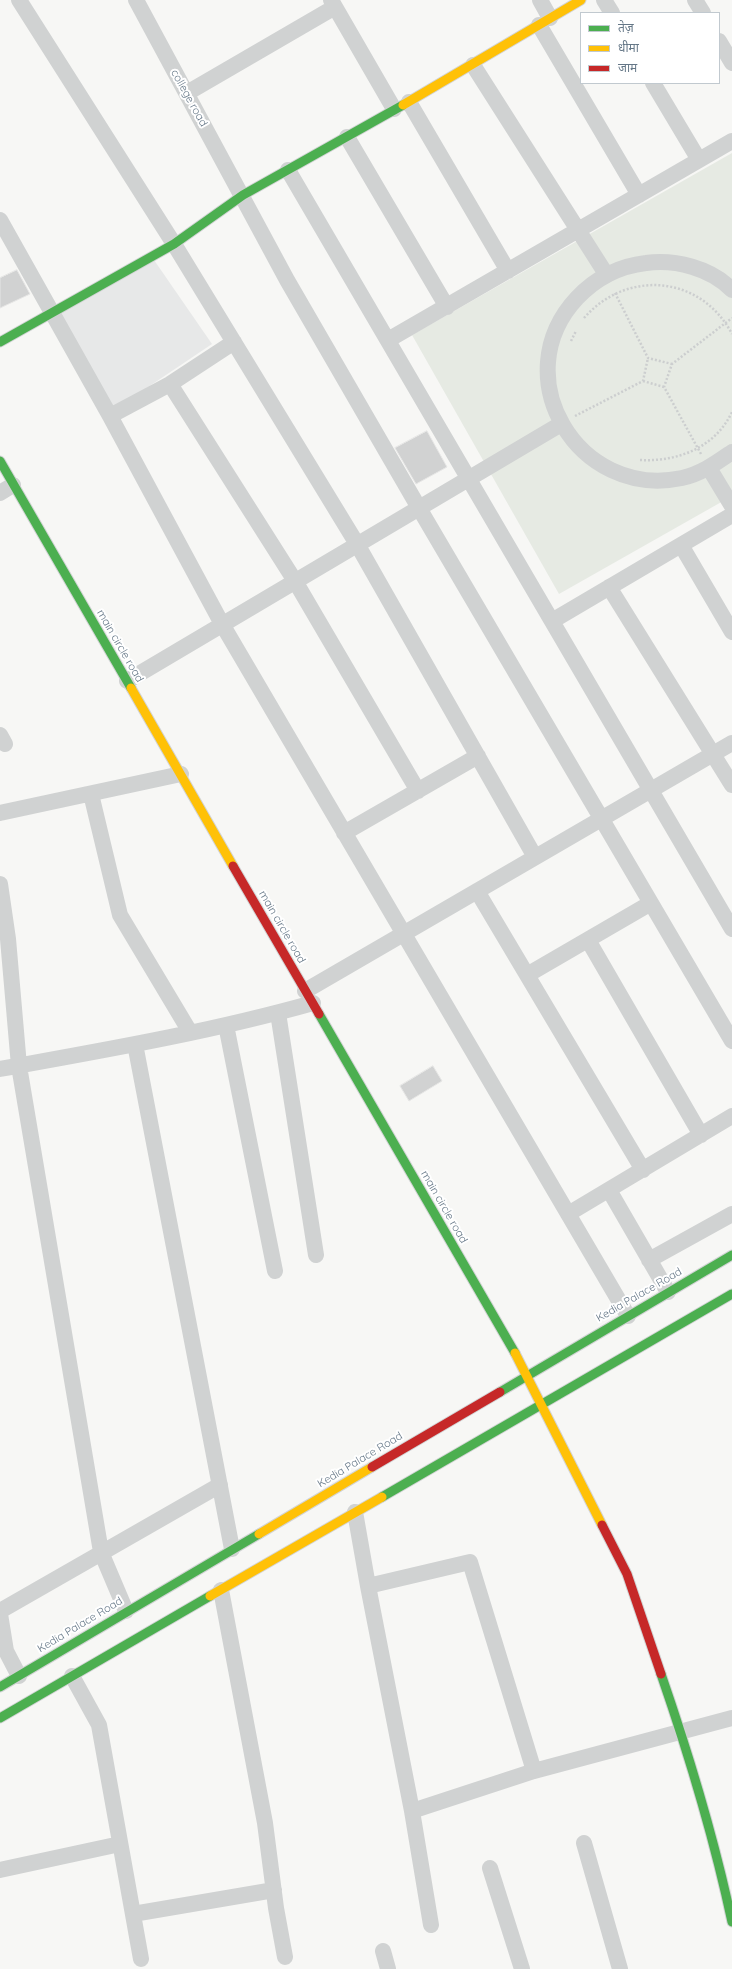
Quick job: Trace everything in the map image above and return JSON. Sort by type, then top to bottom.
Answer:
[{"type":"street","points":[[19,0],[174,244],[357,544],[535,857]]},
{"type":"street","name":"college road","points":[[136,0],[287,280],[418,508],[732,1041]]},
{"type":"street","points":[[540,0],[545,22],[639,195]]},
{"type":"street","points":[[0,342],[174,244],[242,195],[409,102],[581,0]]},
{"type":"street","points":[[604,0],[611,12]]},
{"type":"street","points":[[695,0],[702,12]]},
{"type":"street","points":[[187,93],[333,4],[394,109]]},
{"type":"street","points":[[720,43],[732,63]]},
{"type":"street","points":[[473,65],[606,274]]},
{"type":"street","points":[[654,84],[699,160]]},
{"type":"street","points":[[409,102],[508,271]]},
{"type":"street","points":[[347,137],[447,307]]},
{"type":"street","points":[[388,340],[732,142]]},
{"type":"street","points":[[288,170],[732,929]]},
{"type":"street","points":[[0,220],[110,416],[222,624],[628,1316]]},
{"type":"street","points":[[732,290],[707,273],[682,264],[657,261],[631,265],[606,274],[586,288],[569,307],[557,328],[549,352],[548,376],[552,401],[561,424],[577,447],[599,465],[626,476],[654,481],[675,479],[682,478],[709,468],[732,452]]},
{"type":"street","points":[[110,416],[170,384],[234,342]]},
{"type":"street","points":[[170,384],[295,581],[418,791]]},
{"type":"street","points":[[127,681],[561,424]]},
{"type":"street","name":"main circle road","points":[[0,461],[7,489],[127,681],[527,1375],[627,1574],[681,1732],[729,1894],[732,1922]]},
{"type":"street","points":[[709,468],[732,506]]},
{"type":"street","points":[[552,621],[732,515]]},
{"type":"street","points":[[681,545],[732,632]]},
{"type":"street","points":[[609,587],[732,785]]},
{"type":"street","points":[[0,1069],[135,1044],[278,1013],[309,997],[403,933],[732,743]]},
{"type":"street","points":[[344,833],[478,756]]},
{"type":"street","points":[[0,813],[181,774]]},
{"type":"street","points":[[91,794],[120,915],[190,1032]]},
{"type":"street","points":[[0,884],[8,939],[19,1066],[102,1552],[126,1611]]},
{"type":"street","points":[[477,891],[643,1170]]},
{"type":"street","points":[[527,975],[651,903]]},
{"type":"street","points":[[588,940],[701,1135]]},
{"type":"street","points":[[278,1013],[316,1255]]},
{"type":"street","points":[[226,1024],[275,1271]]},
{"type":"street","points":[[135,1044],[232,1549]]},
{"type":"street","points":[[568,1214],[732,1116]]},
{"type":"street","points":[[609,1190],[668,1292]]},
{"type":"street","points":[[649,1260],[732,1214]]},
{"type":"street","name":"Kedia Palace Road","points":[[0,1687],[126,1611],[732,1255]]},
{"type":"street","points":[[0,1718],[732,1294]]},
{"type":"street","points":[[0,1611],[220,1485]]},
{"type":"street","points":[[355,1512],[412,1810],[430,1925]]},
{"type":"street","points":[[368,1586],[470,1562],[534,1771]]},
{"type":"street","points":[[221,1590],[265,1823],[285,1957]]},
{"type":"street","points":[[0,1614],[6,1651],[19,1676]]},
{"type":"street","points":[[72,1676],[99,1725],[141,1959]]},
{"type":"street","points":[[412,1810],[534,1771],[732,1718]]},
{"type":"street","points":[[584,1843],[620,1969]]},
{"type":"street","points":[[0,1870],[120,1844]]},
{"type":"street","points":[[490,1868],[522,1969]]},
{"type":"street","points":[[133,1914],[274,1890]]},
{"type":"street","points":[[384,1951],[388,1969]]},
{"type":"path","points":[[583,320],[595,306],[616,293],[635,286],[656,284],[676,288],[696,295],[707,303],[726,322],[732,334]]},
{"type":"path","points":[[616,293],[648,358],[642,381]]},
{"type":"path","points":[[664,387],[672,364],[732,318]]},
{"type":"path","points":[[569,346],[577,330]]},
{"type":"path","points":[[648,358],[672,364]]},
{"type":"path","points":[[561,424],[642,381],[664,387],[709,468]]},
{"type":"path","points":[[573,411],[580,422]]},
{"type":"path","points":[[633,459],[660,461],[680,457],[698,449],[715,436],[728,420],[732,412]]},
{"type":"shaded area","points":[[732,153],[732,496],[559,594],[412,335]]},
{"type":"shaded area","points":[[154,260],[212,344],[111,412],[54,314]]},
{"type":"building","points":[[17,270],[30,294],[0,308],[0,278]]},
{"type":"building","points":[[427,431],[447,467],[416,484],[395,448]]},
{"type":"building","points":[[433,1066],[442,1081],[409,1101],[400,1086]]},
{"type":"traffic: fast","points":[[0,342],[174,244],[243,195],[403,105]]},
{"type":"traffic: fast","points":[[0,461],[131,688]]},
{"type":"traffic: fast","points":[[319,1014],[515,1353]]},
{"type":"traffic: fast","points":[[500,1392],[732,1255]]},
{"type":"traffic: fast","points":[[382,1497],[732,1294]]},
{"type":"traffic: fast","points":[[0,1687],[259,1534]]},
{"type":"traffic: fast","points":[[0,1718],[210,1596]]},
{"type":"traffic: fast","points":[[661,1674],[700,1797],[732,1922]]},
{"type":"traffic: slow","points":[[403,105],[581,0]]},
{"type":"traffic: slow","points":[[131,688],[233,866]]},
{"type":"traffic: slow","points":[[515,1353],[602,1525]]},
{"type":"traffic: slow","points":[[259,1534],[372,1467]]},
{"type":"traffic: slow","points":[[210,1596],[382,1497]]},
{"type":"traffic: jam","points":[[233,866],[319,1014]]},
{"type":"traffic: jam","points":[[372,1467],[500,1392]]},
{"type":"traffic: jam","points":[[602,1525],[627,1574],[661,1674]]}]
